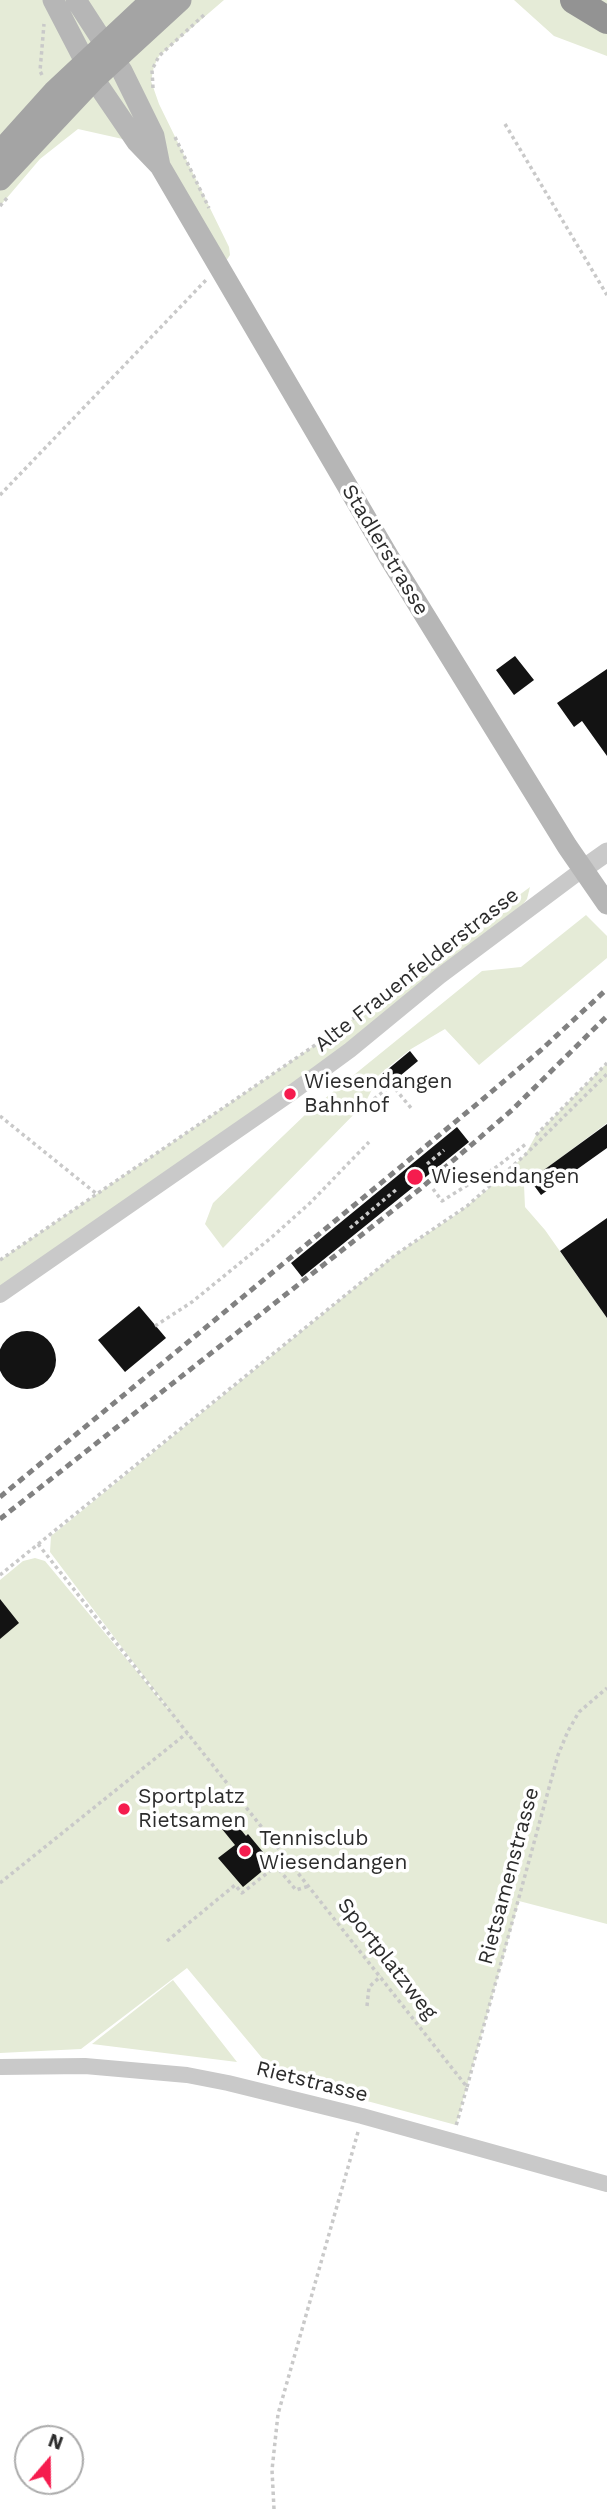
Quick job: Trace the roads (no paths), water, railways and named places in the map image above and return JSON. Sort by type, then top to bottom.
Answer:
[{"type":"highway","points":[[574,0],[607,20]]},
{"type":"main road","points":[[53,0],[89,70],[137,142],[160,166]]},
{"type":"main road","points":[[76,0],[110,51],[155,136],[160,166]]},
{"type":"main road","points":[[110,51],[152,0]]},
{"type":"main road","points":[[0,152],[32,115],[110,51],[180,0]]},
{"type":"main road","points":[[0,179],[89,70]]},
{"type":"main road","name":"Stadlerstrasse","points":[[160,166],[390,559],[607,904]]},
{"type":"street","points":[[583,869],[607,852]]},
{"type":"street","name":"Alte Frauenfelderstrasse","points":[[0,1295],[290,1094],[350,1050],[440,976],[583,869]]},
{"type":"street","name":"Rietstrasse","points":[[0,2067],[85,2066],[187,2075],[274,2093],[607,2184]]},
{"type":"railway","points":[[0,1497],[483,1099],[607,989]]},
{"type":"railway","points":[[0,1519],[420,1189],[512,1110],[607,1016]]},
{"type":"place","name":"Wiesendangen Bahnhof","points":[[290,1094]]},
{"type":"place","name":"Wiesendangen","points":[[415,1177]]},
{"type":"place","name":"Sportplatz Rietsamen","points":[[124,1809]]},
{"type":"place","name":"Tennisclub Wiesendangen","points":[[245,1851]]}]
